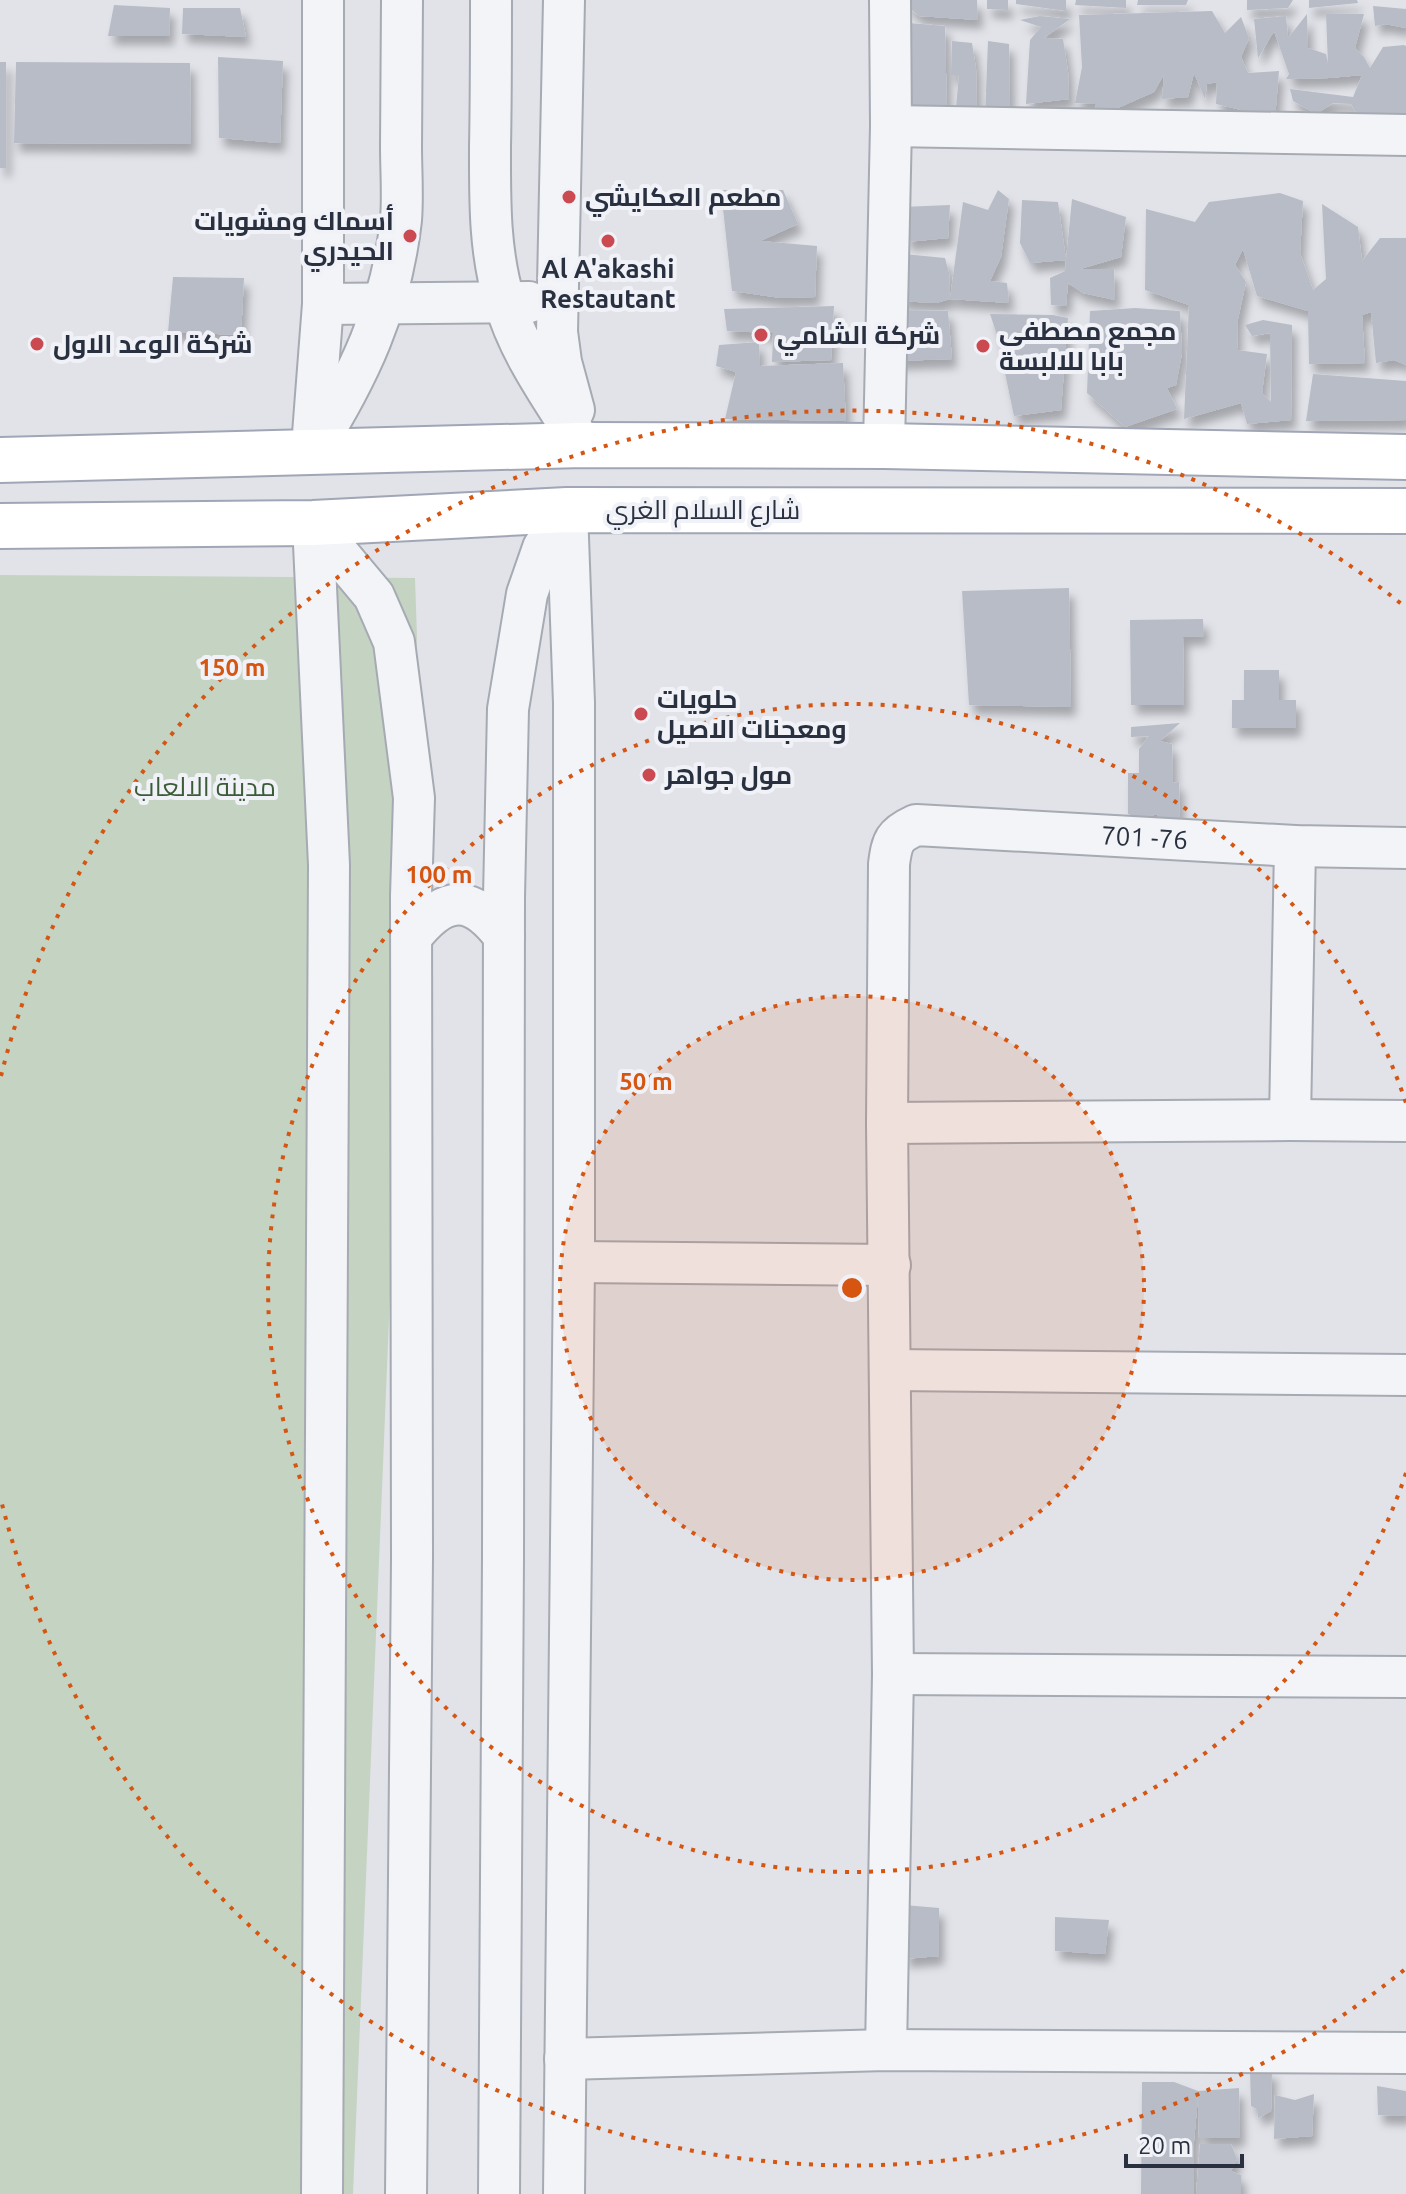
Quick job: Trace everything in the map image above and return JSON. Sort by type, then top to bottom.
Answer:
[{"type":"main road","points":[[0,460],[582,445],[884,446],[1406,457]]},
{"type":"main road","points":[[1361,510],[1362,457]]},
{"type":"main road","name":"شارع السلام الغري","points":[[0,526],[313,523],[567,510],[1406,511]]},
{"type":"street","points":[[312,451],[323,304],[323,0]]},
{"type":"street","points":[[312,451],[360,367],[384,303],[395,260],[401,217],[402,0]]},
{"type":"street","points":[[491,0],[490,225],[494,264],[504,302],[520,342],[582,445]]},
{"type":"street","points":[[564,0],[557,332],[561,362],[582,445]]},
{"type":"street","points":[[884,446],[891,126],[890,0]]},
{"type":"street","points":[[891,126],[1406,135]]},
{"type":"street","points":[[323,304],[557,302]]},
{"type":"street","points":[[499,2194],[504,936],[508,709],[527,594],[543,548],[567,510]]},
{"type":"street","points":[[564,2194],[574,1262],[574,703],[567,510]]},
{"type":"street","points":[[313,523],[374,596],[394,642],[414,798],[412,1575],[406,2194]]},
{"type":"street","points":[[313,523],[329,865],[322,2194]]},
{"type":"street","name":"701 -76","points":[[887,1123],[889,864],[891,846],[899,832],[916,825],[1295,846],[1406,848]]},
{"type":"street","points":[[1290,1120],[1295,846]]},
{"type":"street","points":[[412,936],[437,910],[461,905],[485,914],[504,936]]},
{"type":"street","points":[[886,2050],[893,1674],[887,1123],[1406,1121]]},
{"type":"street","points":[[574,1262],[890,1265]]},
{"type":"street","points":[[891,1370],[1406,1375]]},
{"type":"street","points":[[893,1674],[1406,1677]]},
{"type":"street","points":[[565,2059],[886,2050],[1406,2053]]},
{"type":"green space","name":"مدينة الالعاب","points":[[0,575],[415,578],[417,638],[353,2194],[0,2194]]},
{"type":"building","points":[[903,0],[977,0],[978,20],[919,16]]},
{"type":"building","points":[[987,0],[1008,0],[1008,10],[987,9]]},
{"type":"building","points":[[1016,0],[1066,0],[1066,11],[1016,4]]},
{"type":"building","points":[[1076,0],[1126,0],[1126,8],[1075,5]]},
{"type":"building","points":[[1138,0],[1188,0],[1186,5],[1137,5]]},
{"type":"building","points":[[1247,0],[1293,0],[1288,8],[1247,10]]},
{"type":"building","points":[[1309,0],[1357,0],[1358,3],[1309,8]]},
{"type":"building","points":[[114,5],[170,8],[169,36],[108,36]]},
{"type":"building","points":[[1373,6],[1406,9],[1406,28],[1385,24],[1375,26]]},
{"type":"building","points":[[183,8],[240,8],[246,37],[182,34]]},
{"type":"building","points":[[1212,11],[1225,33],[1241,17],[1249,38],[1241,57],[1248,73],[1279,71],[1275,118],[1216,104],[1217,82],[1207,84],[1205,99],[1194,73],[1188,97],[1162,99],[1164,74],[1154,92],[1095,118],[1096,104],[1075,103],[1082,67],[1079,15]]},
{"type":"building","points":[[1307,14],[1308,48],[1326,54],[1328,64],[1326,14],[1364,14],[1355,48],[1370,68],[1383,47],[1406,46],[1406,120],[1401,121],[1393,113],[1364,128],[1351,104],[1333,103],[1316,114],[1293,101],[1290,89],[1353,97],[1362,75],[1286,79],[1289,74],[1274,31],[1258,58],[1254,19],[1286,16],[1288,38]]},
{"type":"building","points":[[1040,16],[1070,19],[1044,38],[1063,39],[1069,99],[1026,104],[1030,40],[1041,27],[1020,20]]},
{"type":"building","points":[[896,22],[945,26],[947,118],[900,120]]},
{"type":"building","points":[[952,41],[972,43],[977,118],[955,118],[959,75],[951,75]]},
{"type":"building","points":[[988,41],[1009,44],[1010,117],[985,117]]},
{"type":"building","points":[[218,57],[283,61],[280,143],[219,138]]},
{"type":"building","points":[[0,62],[6,62],[6,168],[0,168]]},
{"type":"building","points":[[16,62],[190,63],[191,144],[14,143]]},
{"type":"building","points":[[721,190],[783,190],[798,224],[760,241],[817,246],[815,297],[781,298],[732,291]]},
{"type":"building","points":[[998,190],[1009,199],[1001,257],[990,281],[1007,283],[1009,303],[950,299],[963,202],[988,210]]},
{"type":"building","points":[[1280,193],[1303,201],[1300,253],[1313,290],[1326,279],[1322,204],[1358,227],[1362,261],[1380,238],[1406,238],[1406,365],[1394,360],[1376,363],[1371,312],[1362,315],[1365,363],[1309,364],[1308,311],[1257,296],[1243,249],[1235,265],[1246,282],[1238,319],[1237,350],[1267,354],[1262,393],[1271,402],[1270,333],[1252,336],[1245,325],[1263,320],[1292,325],[1291,420],[1247,424],[1241,403],[1184,419],[1189,305],[1145,290],[1146,209],[1195,222],[1209,202]]},
{"type":"building","points":[[1072,199],[1126,217],[1121,257],[1080,269],[1114,269],[1115,300],[1083,293],[1068,283],[1066,306],[1051,305],[1050,278],[1065,271]]},
{"type":"building","points":[[1022,200],[1058,202],[1066,260],[1030,263],[1020,243]]},
{"type":"building","points":[[950,205],[948,238],[906,242],[902,207]]},
{"type":"building","points":[[904,254],[945,258],[950,299],[936,303],[899,301]]},
{"type":"building","points":[[173,277],[244,278],[241,335],[168,332]]},
{"type":"building","points":[[834,306],[831,360],[772,362],[773,333],[727,331],[724,309]]},
{"type":"building","points":[[1135,308],[1180,311],[1182,353],[1176,385],[1167,388],[1177,409],[1125,427],[1087,393],[1090,311]]},
{"type":"building","points":[[898,310],[948,311],[952,359],[896,361]]},
{"type":"building","points":[[990,314],[1068,318],[1061,410],[1014,416]]},
{"type":"building","points":[[759,342],[760,366],[843,363],[846,421],[725,419],[736,372],[716,366],[719,345]]},
{"type":"building","points":[[1313,374],[1406,381],[1406,420],[1306,421]]},
{"type":"building","points":[[1069,588],[1071,707],[969,705],[962,591]]},
{"type":"building","points":[[1203,619],[1204,636],[1183,637],[1184,705],[1131,705],[1130,620]]},
{"type":"building","points":[[1244,670],[1279,670],[1279,700],[1296,700],[1296,728],[1232,728],[1232,700],[1244,700]]},
{"type":"building","points":[[1180,723],[1160,741],[1172,744],[1173,783],[1179,782],[1180,832],[1165,833],[1157,814],[1142,819],[1128,814],[1128,773],[1139,773],[1139,749],[1149,736],[1131,737],[1131,727]]},
{"type":"building","points":[[904,1905],[939,1908],[939,1956],[904,1959]]},
{"type":"building","points":[[1055,1917],[1109,1920],[1105,1954],[1055,1951]]},
{"type":"building","points":[[1250,2070],[1272,2070],[1271,2111],[1258,2118],[1257,2109],[1251,2106]]},
{"type":"building","points":[[1142,2082],[1174,2082],[1198,2091],[1239,2088],[1240,2138],[1199,2138],[1198,2097],[1194,2194],[1141,2194]]},
{"type":"building","points":[[1377,2086],[1406,2091],[1406,2116],[1378,2115]]},
{"type":"building","points":[[1314,2094],[1312,2136],[1274,2139],[1275,2095],[1295,2100]]},
{"type":"building","points":[[1200,2144],[1231,2144],[1237,2159],[1231,2171],[1241,2175],[1241,2194],[1196,2194]]},
{"type":"place","name":"مطعم العكايشي","points":[[569,197]]},
{"type":"place","name":"أسماك ومشويات الحيدري","points":[[410,236]]},
{"type":"place","name":"Al A'akashi Restautant","points":[[608,241]]},
{"type":"place","name":"شركة الشامي","points":[[761,335]]},
{"type":"place","name":"شركة الوعد الاول","points":[[37,344]]},
{"type":"place","name":"مجمع مصطفى بابا للالبسة","points":[[983,346]]},
{"type":"place","name":"حلويات ومعجنات الاصيل","points":[[641,714]]},
{"type":"place","name":"مول جواهر","points":[[649,775]]}]
